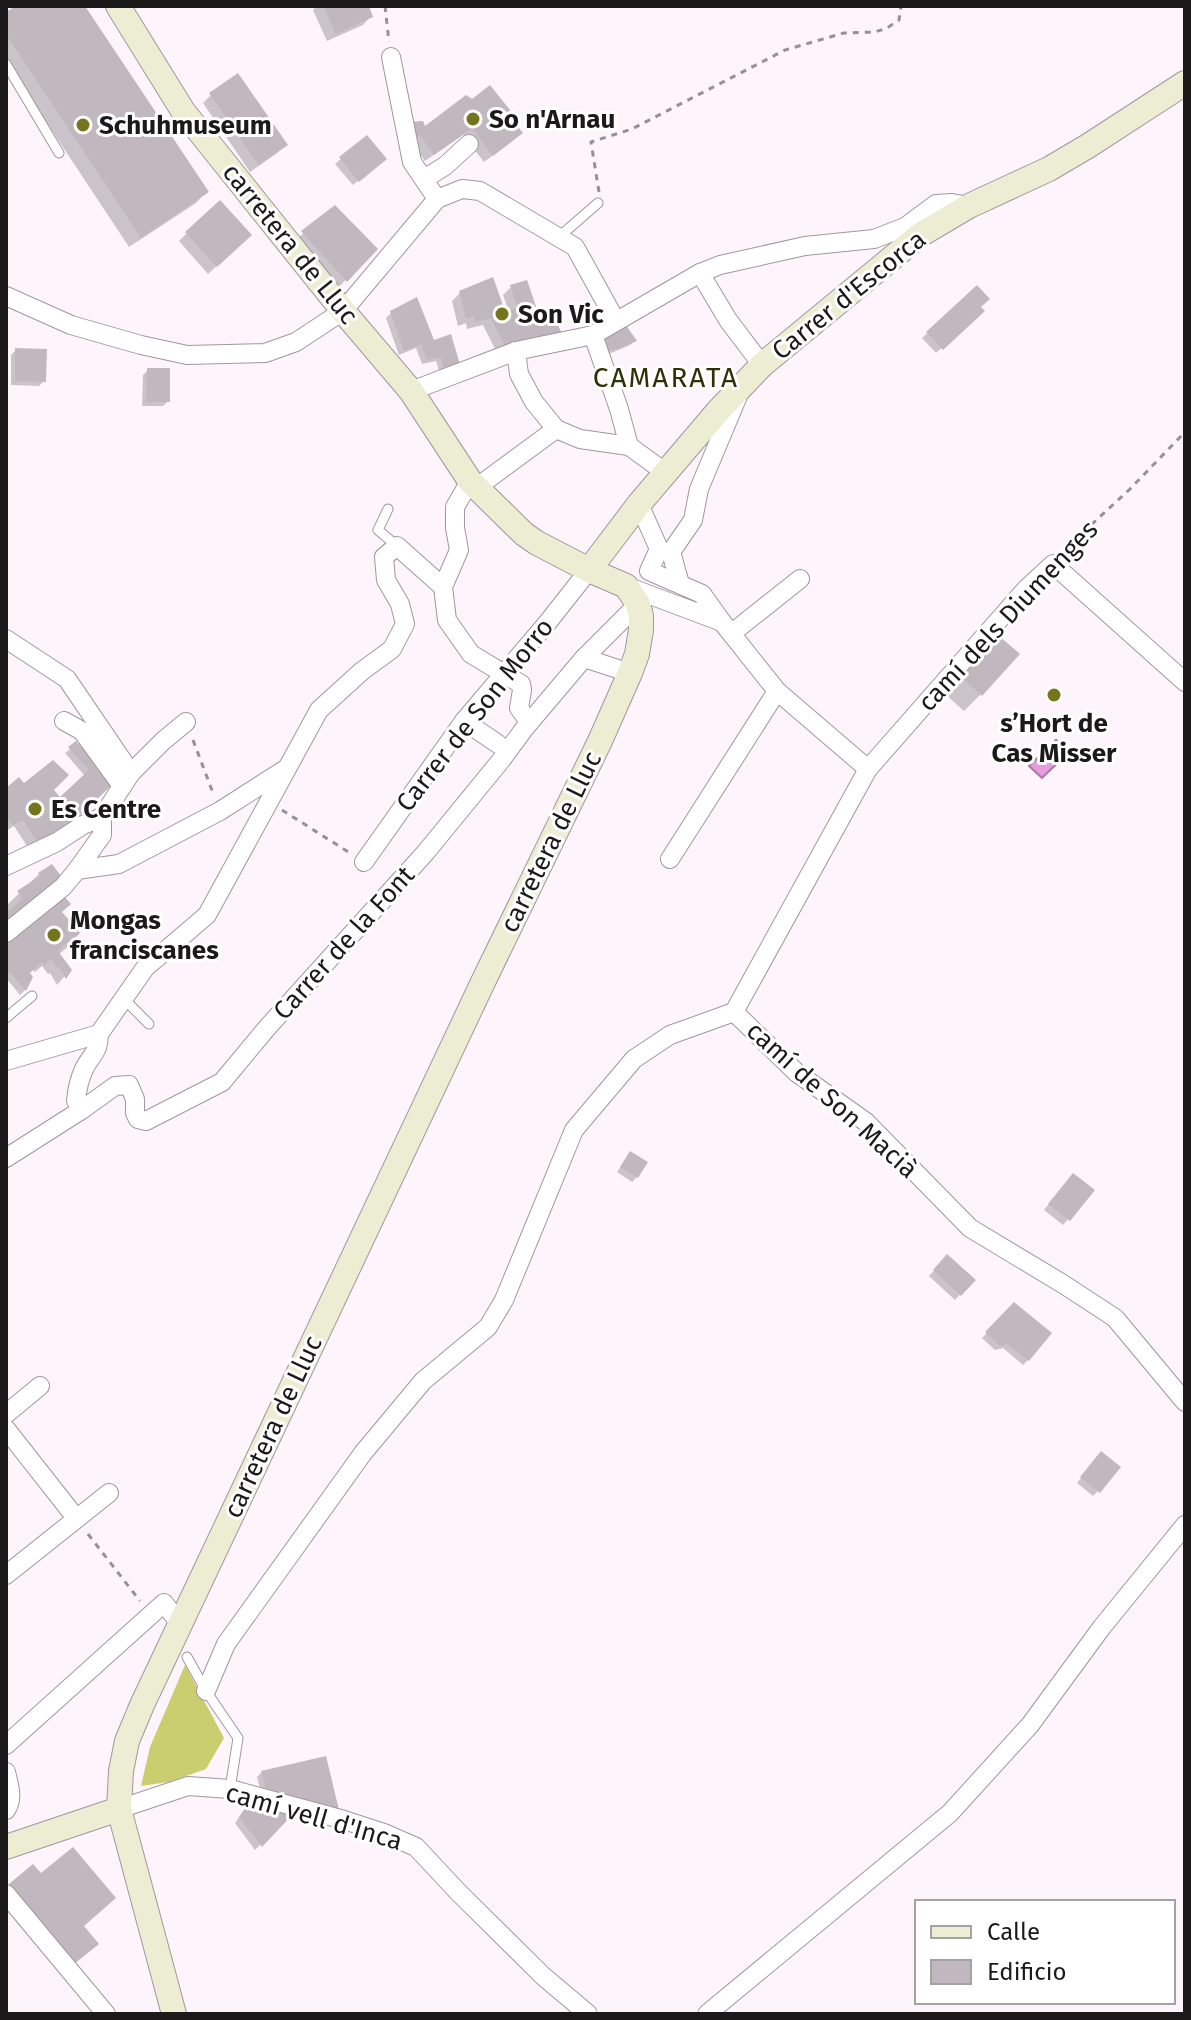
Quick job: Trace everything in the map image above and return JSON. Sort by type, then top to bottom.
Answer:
[{"type":"main road","name":"carretera de Lluc","points":[[118,6],[183,111],[411,391],[473,484],[524,534],[632,595],[641,616],[637,654],[630,673],[127,1741],[121,1771],[119,1809],[174,2014]]},
{"type":"main road","name":"Carrer d'Escorca","points":[[589,570],[639,504],[762,365],[920,235],[969,206],[1049,169],[1185,83]]},
{"type":"main road","points":[[7,1843],[119,1809]]},
{"type":"street","points":[[391,57],[412,162],[437,199]]},
{"type":"street","points":[[424,179],[445,166],[469,144]]},
{"type":"street","points":[[6,296],[71,325],[141,345],[187,355],[265,353],[296,342],[343,311],[437,199],[462,189],[480,191],[575,247],[616,321]]},
{"type":"street","points":[[411,391],[516,351],[593,335],[700,273],[740,260],[805,246],[874,239],[905,227],[936,204],[969,206]]},
{"type":"street","points":[[700,273],[728,320],[762,365]]},
{"type":"street","points":[[593,335],[629,446]]},
{"type":"street","points":[[516,351],[519,374],[534,402],[556,429],[580,439],[629,446],[666,473]]},
{"type":"street","points":[[680,584],[671,552],[693,520],[699,489],[743,386]]},
{"type":"street","points":[[529,722],[519,708],[521,684],[471,654],[447,620],[443,587],[459,550],[455,507],[473,484],[556,429]]},
{"type":"street","points":[[639,504],[659,549],[649,571],[702,594],[777,691],[868,769]]},
{"type":"street","points":[[6,1158],[83,1109],[76,1101],[77,1086],[98,1049],[99,1034],[145,968],[207,915],[319,710],[392,649],[405,624],[400,604],[386,580],[384,557],[397,546],[443,587]]},
{"type":"street","points":[[1053,564],[1185,682]]},
{"type":"street","name":"camí dels Diumenges","points":[[734,1012],[868,769],[1026,589],[1053,564]]},
{"type":"street","name":"Carrer de Son Morro","points":[[364,862],[464,721],[589,570]]},
{"type":"street","points":[[727,627],[800,579]]},
{"type":"street","points":[[632,595],[727,627]]},
{"type":"street","name":"Carrer de la Font","points":[[83,1109],[115,1086],[129,1085],[135,1099],[135,1113],[138,1119],[146,1121],[222,1082],[426,852],[632,595]]},
{"type":"street","points":[[6,639],[67,679],[126,780]]},
{"type":"street","points":[[584,658],[630,673]]},
{"type":"street","points":[[670,859],[777,691]]},
{"type":"street","points":[[64,721],[82,731],[126,780]]},
{"type":"street","points":[[464,721],[498,744]]},
{"type":"street","points":[[6,933],[63,887],[102,835],[102,817],[126,780],[186,722]]},
{"type":"street","points":[[77,870],[119,864],[220,811],[288,767]]},
{"type":"street","points":[[6,866],[102,817]]},
{"type":"street","points":[[206,1691],[226,1644],[363,1453],[423,1381],[488,1327],[504,1300],[574,1130],[634,1059],[670,1035],[734,1012]]},
{"type":"street","name":"camí de Son Macià","points":[[734,1012],[797,1073],[866,1122],[970,1228],[1115,1318],[1185,1402]]},
{"type":"street","points":[[6,1061],[99,1034]]},
{"type":"street","points":[[6,1414],[40,1386]]},
{"type":"street","points":[[6,1429],[76,1518]]},
{"type":"street","points":[[6,1575],[109,1493]]},
{"type":"street","points":[[707,2014],[950,1813],[1030,1725],[1102,1627],[1185,1525]]},
{"type":"street","points":[[6,1745],[164,1603],[180,1624]]},
{"type":"street","points":[[6,1772],[11,1796],[6,1810]]},
{"type":"street","name":"camí vell d'Inca","points":[[119,1809],[188,1786],[230,1789],[384,1833],[416,1847],[543,1976],[588,2014]]},
{"type":"street","points":[[6,1894],[106,2014]]},
{"type":"lane","points":[[6,64],[59,153]]},
{"type":"lane","points":[[559,237],[598,203]]},
{"type":"lane","points":[[388,509],[378,530],[397,546]]},
{"type":"lane","points":[[6,1018],[32,996]]},
{"type":"lane","points":[[124,999],[149,1024]]},
{"type":"lane","points":[[187,1657],[238,1738],[230,1789]]},
{"type":"path","points":[[385,6],[391,57]]},
{"type":"path","points":[[598,203],[600,193],[591,142],[632,129],[785,50],[844,33],[875,32],[887,28],[899,20],[901,6]]},
{"type":"path","name":"camí dels Diumenges","points":[[1053,564],[1063,550],[1130,489],[1185,432]]},
{"type":"path","points":[[186,722],[220,811]]},
{"type":"path","points":[[269,802],[364,862]]},
{"type":"path","points":[[76,1518],[150,1615]]},
{"type":"green space","points":[[185,1665],[224,1738],[206,1769],[169,1782],[141,1786],[150,1747]]},
{"type":"shaded area","points":[[1056,740],[1068,753],[1042,778],[1029,766]]},
{"type":"building","points":[[16,6],[85,6],[209,192],[141,238],[6,34],[6,12]]},
{"type":"building","points":[[323,6],[369,6],[373,17],[336,34]]},
{"type":"building","points":[[238,73],[288,145],[259,165],[209,93]]},
{"type":"building","name":"So n'Arnau","points":[[490,85],[514,115],[510,117],[523,133],[493,156],[472,128],[434,155],[420,135],[411,141],[408,122],[423,121],[425,126],[466,95],[472,99]]},
{"type":"building","points":[[367,135],[387,159],[359,182],[339,157]]},
{"type":"building","points":[[220,200],[252,235],[217,267],[185,232]]},
{"type":"building","points":[[335,205],[378,249],[347,282],[301,231]]},
{"type":"building","name":"Son Vic","points":[[493,277],[505,311],[518,308],[510,285],[527,280],[541,321],[554,317],[565,340],[507,350],[491,318],[475,322],[474,316],[466,319],[459,291]]},
{"type":"building","points":[[977,285],[990,299],[981,307],[985,311],[943,350],[926,332]]},
{"type":"building","points":[[417,297],[434,340],[451,334],[461,368],[445,373],[441,357],[427,360],[421,344],[404,351],[390,311]]},
{"type":"building","points":[[623,321],[637,341],[607,350],[605,331]]},
{"type":"building","points":[[15,348],[47,349],[46,382],[15,381]]},
{"type":"building","points":[[147,368],[170,368],[170,402],[146,402]]},
{"type":"building","points":[[998,635],[1020,654],[982,696],[960,676]]},
{"type":"building","points":[[76,741],[113,784],[75,820],[40,845],[23,820],[13,825],[6,818],[6,788],[19,777],[24,783],[53,760],[69,775],[54,790],[60,797],[89,770],[68,747]]},
{"type":"building","points":[[52,864],[64,880],[13,922],[6,913],[23,899],[17,891]]},
{"type":"building","points":[[60,892],[71,904],[62,912],[80,933],[76,937],[78,941],[68,948],[65,944],[58,951],[72,970],[66,979],[51,959],[45,965],[42,962],[30,973],[33,977],[26,991],[10,972],[6,975],[6,938]]},
{"type":"building","points":[[630,1151],[648,1162],[638,1178],[620,1167]]},
{"type":"building","points":[[1073,1173],[1095,1190],[1070,1221],[1048,1204]]},
{"type":"building","points":[[947,1254],[976,1280],[961,1296],[933,1270]]},
{"type":"building","points":[[1014,1302],[1052,1333],[1029,1361],[1008,1344],[1000,1346],[985,1332]]},
{"type":"building","points":[[1101,1451],[1121,1467],[1100,1493],[1080,1477]]},
{"type":"building","points":[[326,1756],[340,1814],[268,1794],[261,1771]]},
{"type":"building","points":[[251,1800],[296,1811],[262,1847],[239,1817]]},
{"type":"building","points":[[73,1847],[116,1898],[84,1926],[99,1944],[74,1964],[9,1884],[33,1864],[41,1873]]},
{"type":"place","name":"So n'Arnau","points":[[473,119]]},
{"type":"place","name":"Schuhmuseum","points":[[83,125]]},
{"type":"place","name":"Son Vic","points":[[502,314]]},
{"type":"place","name":"s’Hort de Cas Misser","points":[[1054,695]]},
{"type":"place","name":"Es Centre","points":[[35,809]]},
{"type":"place","name":"Mongas franciscanes","points":[[54,935]]},
{"type":"district","name":"CAMARATA","points":[[666,377]]}]
